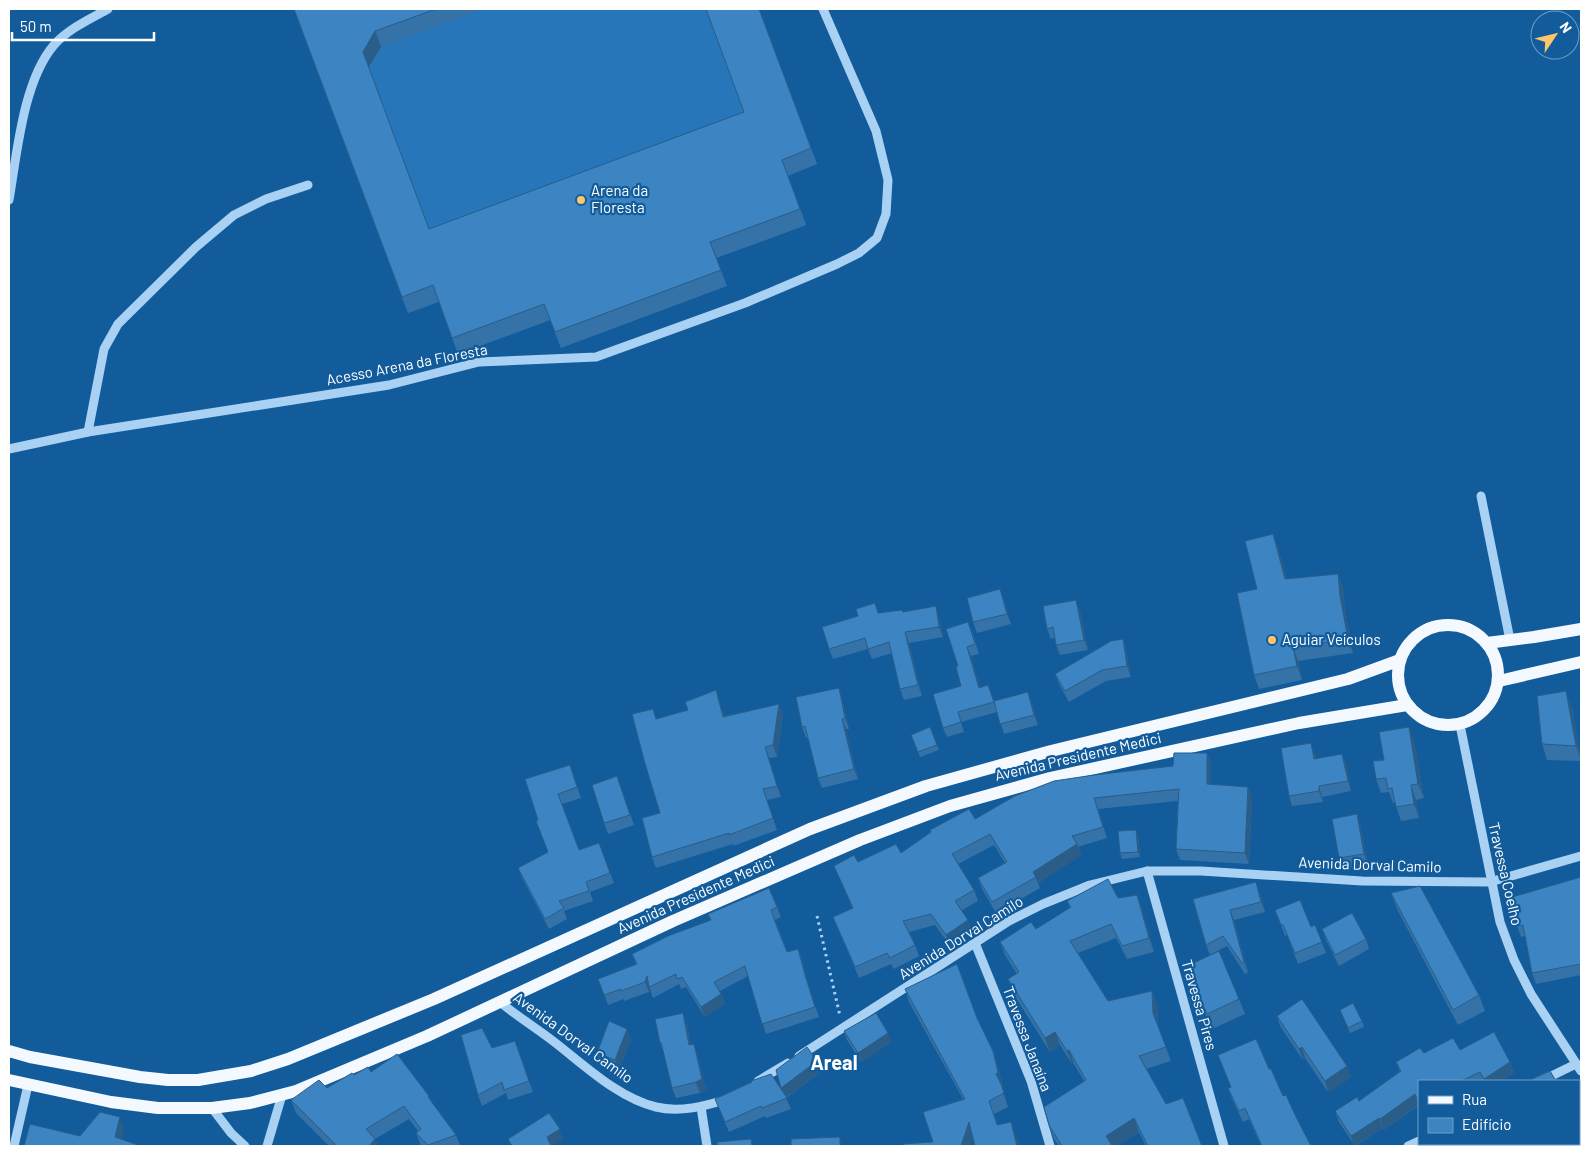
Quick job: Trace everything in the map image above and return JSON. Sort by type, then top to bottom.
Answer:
[{"type":"main road","points":[[1446,624],[1461,626],[1475,633],[1487,643],[1497,661],[1499,681],[1494,696],[1486,709],[1474,719],[1460,725],[1445,726],[1431,723],[1418,716],[1407,705],[1401,695],[1397,672],[1406,646],[1417,635],[1430,628],[1446,624]]},
{"type":"main road","points":[[1487,643],[1581,629]]},
{"type":"main road","name":"Avenida Presidente Medici","points":[[9,1051],[30,1057],[140,1078],[198,1080],[251,1071],[434,999],[810,829],[926,786],[1051,751],[1348,678],[1400,660]]},
{"type":"main road","points":[[1499,681],[1581,662]]},
{"type":"main road","name":"Avenida Presidente Medici","points":[[9,1080],[111,1102],[158,1108],[212,1108],[250,1103],[296,1092],[410,1044],[673,921],[860,840],[950,806],[1060,776],[1299,723],[1407,705]]},
{"type":"street","points":[[9,200],[22,125],[30,92],[41,64],[54,45],[74,28],[108,9]]},
{"type":"street","name":"Acesso Arena da Floresta","points":[[9,449],[88,432],[389,385],[479,362],[596,357],[745,303],[859,253],[877,238],[886,214],[888,180],[876,131],[824,9]]},
{"type":"street","points":[[88,432],[104,350],[118,324],[196,247],[234,215],[266,199],[308,185]]},
{"type":"street","points":[[1481,496],[1510,640]]},
{"type":"street","name":"Travessa Coelho","points":[[1460,725],[1490,882],[1500,922],[1514,960],[1531,994],[1579,1067]]},
{"type":"street","name":"Avenida Dorval Camilo","points":[[500,1002],[604,1081],[630,1097],[656,1107],[679,1109],[701,1107],[730,1098],[742,1091],[1010,921],[1043,904],[1090,885],[1147,871],[1201,871],[1362,881],[1490,882],[1581,856]]},
{"type":"street","name":"Travessa Pires","points":[[1147,871],[1224,1146]]},
{"type":"street","name":"Travessa Janaína","points":[[975,943],[1031,1081],[1050,1146]]},
{"type":"street","points":[[1544,1080],[1579,1067]]},
{"type":"street","points":[[14,1146],[28,1085]]},
{"type":"street","points":[[267,1146],[282,1095]]},
{"type":"street","points":[[701,1107],[707,1146]]},
{"type":"street","points":[[212,1108],[231,1133],[245,1146]]},
{"type":"path","points":[[817,916],[842,1028]]},
{"type":"shaded area","name":"Arena da Floresta","points":[[336,9],[759,9],[817,164],[788,176],[806,225],[716,258],[561,348],[550,320],[458,354],[439,302],[408,313],[299,22]]},
{"type":"building","points":[[294,9],[436,9],[375,31],[363,52],[429,229],[744,112],[706,9],[759,9],[811,148],[782,160],[800,209],[710,242],[721,270],[555,332],[544,304],[452,338],[433,285],[402,297]]},
{"type":"building","points":[[1273,534],[1285,579],[1338,574],[1348,639],[1293,647],[1297,666],[1254,675],[1237,593],[1257,589],[1245,541]]},
{"type":"building","points":[[1000,589],[1007,614],[973,622],[967,598]]},
{"type":"building","points":[[1076,600],[1084,640],[1056,645],[1053,627],[1047,629],[1043,606]]},
{"type":"building","points":[[875,603],[878,613],[902,610],[903,612],[936,606],[939,627],[905,632],[918,685],[900,689],[889,642],[868,649],[865,638],[829,649],[822,627],[858,616],[856,609]]},
{"type":"building","points":[[968,622],[975,644],[967,647],[979,688],[988,685],[994,702],[958,712],[961,722],[943,728],[933,694],[961,686],[956,667],[958,666],[946,629]]},
{"type":"building","points":[[1123,639],[1127,666],[1102,670],[1065,691],[1055,674],[1111,641]]},
{"type":"building","points":[[839,688],[845,718],[842,719],[854,769],[818,778],[805,726],[802,727],[796,697]]},
{"type":"building","points":[[716,690],[723,717],[779,704],[773,745],[765,747],[777,786],[763,789],[773,818],[729,835],[729,833],[652,857],[642,818],[660,813],[632,714],[653,709],[656,719],[688,710],[685,702]]},
{"type":"building","points":[[1566,691],[1576,746],[1542,744],[1537,696]]},
{"type":"building","points":[[1028,692],[1034,715],[1000,724],[994,701]]},
{"type":"building","points":[[930,727],[937,745],[918,752],[911,735]]},
{"type":"building","points":[[1409,727],[1418,784],[1411,785],[1414,804],[1396,807],[1392,788],[1388,789],[1386,778],[1376,779],[1373,761],[1384,760],[1379,732]]},
{"type":"building","points":[[1311,743],[1314,759],[1342,754],[1348,781],[1319,786],[1319,791],[1289,796],[1281,748]]},
{"type":"building","points":[[1174,753],[1207,753],[1207,784],[1248,787],[1245,853],[1176,849],[1179,789],[1094,798],[1103,827],[1072,836],[1077,844],[1033,872],[1036,877],[992,902],[978,878],[1007,862],[990,834],[952,854],[974,890],[955,901],[968,920],[946,935],[931,914],[903,921],[915,945],[890,958],[887,953],[855,967],[833,917],[853,908],[834,866],[854,855],[858,862],[896,844],[901,853],[931,832],[930,830],[969,809],[975,819],[1015,796],[1054,781],[1173,766]]},
{"type":"building","points":[[570,765],[577,787],[558,794],[579,850],[599,843],[610,873],[586,882],[589,891],[559,901],[564,908],[545,919],[518,868],[548,852],[536,821],[538,820],[525,779]]},
{"type":"building","points":[[617,776],[630,815],[604,823],[592,785]]},
{"type":"building","points":[[1357,814],[1364,854],[1339,858],[1332,819]]},
{"type":"building","points":[[1136,830],[1138,852],[1120,853],[1118,831]]},
{"type":"building","points":[[1581,877],[1581,964],[1532,973],[1523,925],[1517,926],[1509,898]]},
{"type":"building","points":[[1108,879],[1118,898],[1137,895],[1149,938],[1122,946],[1111,924],[1070,941],[1108,1001],[1152,991],[1153,1013],[1166,1047],[1139,1056],[1166,1104],[1183,1098],[1202,1146],[1148,1146],[1134,1118],[1106,1136],[1112,1146],[1062,1146],[1049,1125],[1044,1107],[1086,1080],[1069,1050],[1067,1051],[1055,1032],[1045,1038],[1008,979],[1019,972],[1000,942],[1031,922],[1036,929],[1071,907],[1067,901]]},
{"type":"building","points":[[1256,882],[1261,902],[1230,910],[1244,962],[1242,963],[1223,936],[1206,945],[1193,899]]},
{"type":"building","points":[[1420,886],[1479,995],[1453,1010],[1391,893]]},
{"type":"building","points":[[769,888],[777,907],[771,910],[777,927],[787,952],[798,949],[815,1007],[762,1024],[745,966],[714,982],[721,994],[701,1007],[682,977],[677,979],[676,974],[649,987],[647,976],[645,982],[604,995],[598,979],[637,964],[632,954],[668,936],[711,920],[708,914]]},
{"type":"building","points":[[1300,900],[1311,927],[1315,925],[1322,942],[1295,953],[1275,910]]},
{"type":"building","points":[[1352,913],[1366,939],[1335,955],[1322,929]]},
{"type":"building","points":[[1219,951],[1239,999],[1207,1014],[1185,967]]},
{"type":"building","points":[[957,964],[977,1018],[993,1051],[998,1072],[996,1074],[1004,1093],[989,1101],[997,1125],[1011,1122],[1017,1146],[975,1146],[969,1122],[961,1146],[903,1146],[903,1144],[933,1142],[923,1112],[965,1099],[905,989]]},
{"type":"building","points":[[1302,999],[1347,1066],[1325,1081],[1302,1047],[1299,1049],[1277,1016]]},
{"type":"building","points":[[1353,1003],[1362,1021],[1348,1028],[1340,1010]]},
{"type":"building","points":[[683,1013],[689,1045],[694,1044],[702,1079],[672,1088],[655,1019]]},
{"type":"building","points":[[876,1013],[888,1033],[858,1053],[844,1031]]},
{"type":"building","points":[[609,1021],[627,1029],[615,1060],[597,1053]]},
{"type":"building","points":[[482,1028],[492,1048],[515,1041],[529,1081],[504,1090],[502,1082],[478,1095],[461,1035]]},
{"type":"building","points":[[1494,1032],[1510,1062],[1484,1079],[1480,1072],[1463,1080],[1418,1080],[1418,1100],[1415,1094],[1380,1119],[1351,1136],[1335,1111],[1357,1097],[1359,1101],[1401,1071],[1396,1062],[1420,1048],[1424,1053],[1453,1038],[1460,1050]]},
{"type":"building","points":[[1256,1039],[1269,1069],[1271,1069],[1283,1096],[1286,1095],[1311,1146],[1262,1146],[1245,1108],[1239,1111],[1228,1088],[1231,1087],[1218,1055]]},
{"type":"building","points":[[807,1047],[817,1061],[781,1088],[776,1070]]},
{"type":"building","points":[[397,1054],[456,1135],[428,1145],[416,1133],[421,1129],[404,1106],[366,1129],[375,1139],[369,1146],[337,1146],[291,1100],[319,1080],[327,1088],[352,1073],[354,1075],[368,1067],[371,1072]]},
{"type":"building","points":[[1550,1071],[1555,1080],[1531,1080]]},
{"type":"building","points":[[771,1074],[787,1098],[762,1108],[761,1106],[725,1122],[715,1099],[751,1081]]},
{"type":"building","points":[[100,1112],[120,1117],[115,1137],[138,1145],[24,1146],[30,1124],[80,1136]]},
{"type":"building","points":[[549,1113],[560,1129],[547,1137],[551,1146],[512,1146],[508,1139]]},
{"type":"building","points":[[840,1137],[840,1146],[791,1146],[791,1139]]},
{"type":"building","points":[[751,1139],[752,1146],[718,1146],[717,1142]]},
{"type":"building","points":[[1430,1145],[1508,1145],[1506,1146],[1428,1146]]},
{"type":"place","name":"Arena da Floresta","points":[[581,200]]},
{"type":"place","name":"Aguiar Veículos","points":[[1272,640]]},
{"type":"district","name":"Areal","points":[[834,1063]]}]
